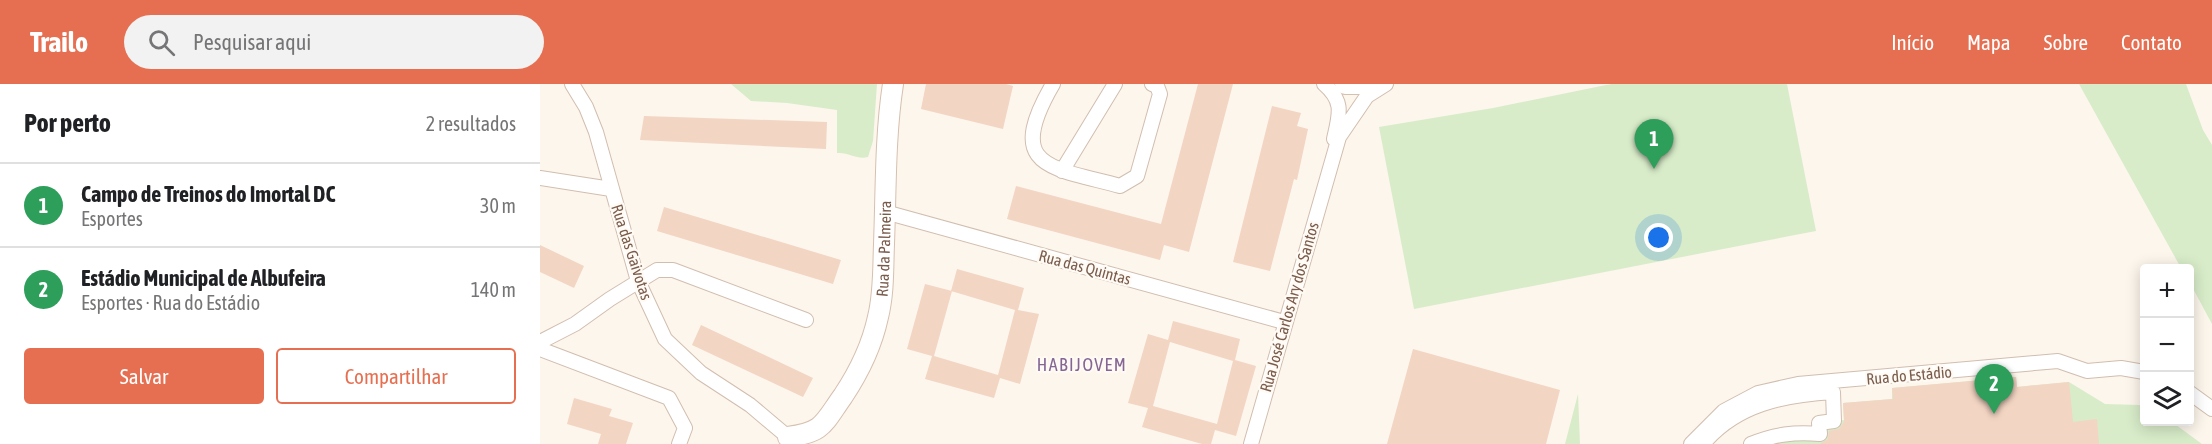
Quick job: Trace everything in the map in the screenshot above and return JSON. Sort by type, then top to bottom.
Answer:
[{"type":"street","name":"Rua das Gaivotas","points":[[573,84],[596,132],[638,281],[665,339],[701,373],[750,405],[785,441]]},
{"type":"street","name":"Rua da Palmeira","points":[[785,441],[799,423],[837,404],[853,381],[868,350],[878,317],[884,280],[889,122],[893,84]]},
{"type":"street","points":[[1053,84],[1039,108],[1030,138],[1036,156],[1046,164],[1062,171],[1120,186],[1137,176],[1160,94],[1157,86],[1152,84]]},
{"type":"street","points":[[1062,171],[1115,84]]},
{"type":"street","name":"Rua José Carlos Ary dos Santos","points":[[1324,84],[1332,91],[1339,103],[1328,171]]},
{"type":"street","points":[[1345,84],[1376,84]]},
{"type":"street","name":"Rua José Carlos Ary dos Santos","points":[[1251,444],[1284,322],[1339,137],[1367,96],[1386,84]]},
{"type":"street","points":[[540,178],[611,189]]},
{"type":"street","name":"Rua das Quintas","points":[[885,212],[1284,322]]},
{"type":"street","points":[[540,342],[575,324],[657,270],[673,270],[806,320]]},
{"type":"street","points":[[540,349],[669,398],[686,428],[679,444]]},
{"type":"street","name":"Rua do Estádio","points":[[1691,444],[1724,411],[1758,393],[1798,384],[2058,361],[2087,371],[2121,368],[2140,371]]},
{"type":"street","points":[[1703,444],[1724,424],[1748,409],[1776,398],[1833,392],[1834,421],[1819,423],[1820,434],[1796,432],[1771,436],[1751,444]]},
{"type":"street","points":[[2194,396],[2212,409]]},
{"type":"green space","points":[[731,84],[877,84],[873,141],[868,157],[860,158],[837,153],[837,110],[751,101]]},
{"type":"green space","points":[[1611,84],[1787,84],[1816,231],[1414,309],[1379,127],[1493,108]]},
{"type":"green space","points":[[2079,84],[2186,84],[2203,130],[2212,145],[2212,324],[2194,290],[2194,264],[2179,264]]},
{"type":"green space","points":[[2016,377],[2017,387],[2069,382],[2105,404],[2140,405],[2140,426],[2177,426],[2202,444],[1760,444],[1819,434],[1819,423],[1844,420],[1843,403],[1892,399],[1892,388]]},
{"type":"green space","points":[[1578,394],[1580,444],[1565,444]]},
{"type":"building","points":[[926,84],[1006,84],[1013,86],[1003,129],[921,109]]},
{"type":"building","points":[[1198,84],[1233,84],[1189,252],[1164,245],[1160,260],[1007,219],[1016,186],[1161,224]]},
{"type":"building","points":[[1272,106],[1301,113],[1297,126],[1308,129],[1297,180],[1294,179],[1270,271],[1233,262]]},
{"type":"building","points":[[644,116],[827,122],[826,149],[640,140]]},
{"type":"building","points":[[664,207],[841,260],[833,284],[657,231]]},
{"type":"building","points":[[540,245],[584,266],[574,288],[540,272]]},
{"type":"building","points":[[957,269],[1024,288],[1018,310],[1039,314],[1020,384],[1000,378],[994,398],[925,379],[932,356],[907,349],[925,284],[951,291]],"holes":[[[952,291],[1015,310],[998,375],[934,356]]]},
{"type":"building","points":[[1173,321],[1240,339],[1235,360],[1256,366],[1236,436],[1215,430],[1211,444],[1202,444],[1142,427],[1148,408],[1128,403],[1148,334],[1168,340]],"holes":[[[1170,342],[1233,361],[1217,424],[1153,406]]]},
{"type":"building","points":[[701,325],[813,378],[803,397],[692,345]]},
{"type":"building","points":[[1413,349],[1560,390],[1546,444],[1387,444]]},
{"type":"building","points":[[2016,377],[2017,387],[2069,382],[2073,422],[2097,419],[2099,444],[1820,444],[1828,439],[1829,431],[1839,429],[1842,425],[1844,421],[1843,403],[1893,399],[1892,388]]},
{"type":"building","points":[[574,398],[612,409],[609,416],[633,423],[626,444],[598,444],[601,434],[567,424]]},
{"type":"place","name":"Campo de Treinos do Imortal DC","points":[[1654,169]]},
{"type":"place","name":"Estádio Municipal de Albufeira","points":[[1994,414]]},
{"type":"district","name":"HABIJOVEM","points":[[1082,364]]}]
